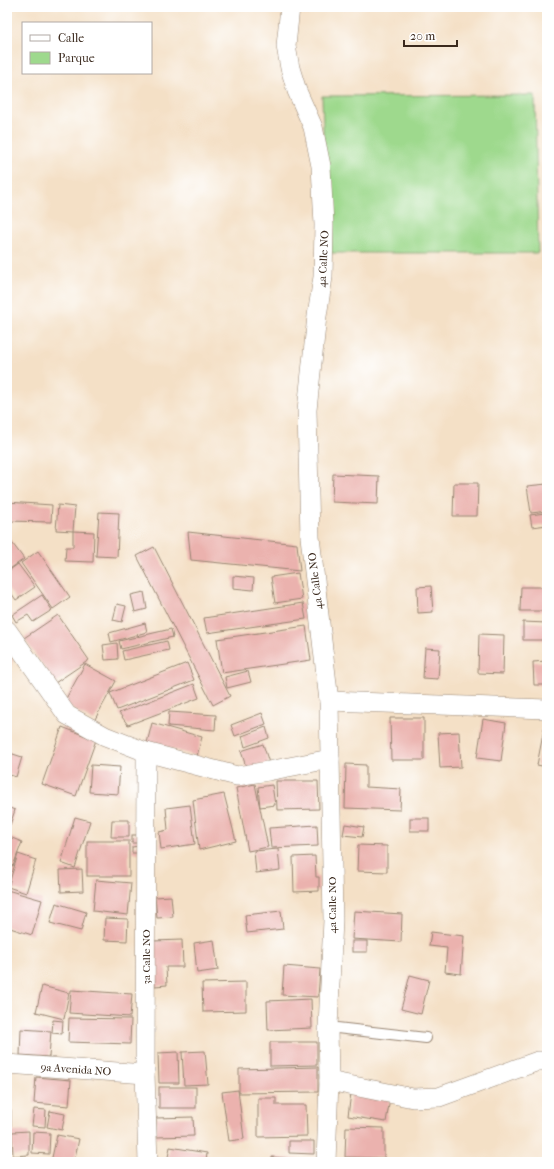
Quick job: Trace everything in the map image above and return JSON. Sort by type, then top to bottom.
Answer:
[{"type":"street","name":"4a Calle NO","points":[[290,7],[286,46],[290,68],[297,91],[313,127],[320,166],[324,225],[323,277],[317,316],[307,410],[310,537],[329,700],[333,920],[328,1028],[326,1162]]},
{"type":"street","points":[[7,630],[67,715],[105,736],[146,752],[237,776],[330,759]]},
{"type":"street","points":[[329,700],[547,709]]},
{"type":"street","name":"3a Calle NO","points":[[146,752],[145,1074],[148,1162]]},
{"type":"street","points":[[328,1081],[413,1098],[439,1097],[538,1061],[547,1061]]},
{"type":"street","name":"9a Avenida NO","points":[[7,1064],[145,1074]]},
{"type":"lane","points":[[328,1028],[426,1038]]},
{"type":"green space","points":[[535,95],[538,253],[327,253],[322,96]]},
{"type":"building","points":[[333,474],[379,476],[378,504],[332,502]]},
{"type":"building","points":[[454,483],[478,483],[477,516],[453,516]]},
{"type":"building","points":[[547,484],[547,511],[531,513],[527,486]]},
{"type":"building","points":[[7,502],[52,505],[51,522],[7,521]]},
{"type":"building","points":[[58,505],[75,507],[73,531],[56,530]]},
{"type":"building","points":[[99,512],[119,513],[117,557],[96,556]]},
{"type":"building","points":[[545,513],[547,525],[532,527],[530,515]]},
{"type":"building","points":[[73,531],[94,532],[93,562],[65,561],[66,547],[73,547]]},
{"type":"building","points":[[188,532],[297,544],[300,571],[191,560]]},
{"type":"building","points":[[7,536],[24,559],[7,571]]},
{"type":"building","points":[[154,547],[230,696],[213,705],[137,556]]},
{"type":"building","points":[[38,551],[70,597],[53,609],[21,563]]},
{"type":"building","points":[[18,564],[35,587],[16,600],[7,587],[7,572]]},
{"type":"building","points":[[298,573],[302,599],[275,603],[271,577]]},
{"type":"building","points":[[233,576],[254,578],[253,590],[233,588]]},
{"type":"building","points":[[431,586],[433,612],[418,613],[417,587]]},
{"type":"building","points":[[521,587],[547,587],[547,611],[520,611]]},
{"type":"building","points":[[144,592],[147,609],[135,612],[131,595]]},
{"type":"building","points":[[42,595],[52,610],[33,622],[28,615],[16,622],[12,615]]},
{"type":"building","points":[[303,603],[306,619],[207,633],[204,618]]},
{"type":"building","points":[[117,604],[126,606],[122,622],[113,620]]},
{"type":"building","points":[[58,615],[89,660],[55,683],[24,638]]},
{"type":"building","points":[[523,622],[547,623],[547,640],[523,640]]},
{"type":"building","points":[[145,623],[147,632],[111,642],[109,633]]},
{"type":"building","points":[[306,626],[311,660],[222,673],[217,639]]},
{"type":"building","points":[[171,629],[173,637],[121,649],[119,641]]},
{"type":"building","points":[[479,634],[504,635],[503,674],[478,673]]},
{"type":"building","points":[[167,641],[169,650],[124,660],[122,651]]},
{"type":"building","points":[[117,643],[118,659],[105,660],[103,645]]},
{"type":"building","points":[[425,648],[440,649],[438,679],[423,678]]},
{"type":"building","points":[[7,656],[13,657],[10,670],[7,669]]},
{"type":"building","points":[[547,661],[547,685],[534,685],[533,662]]},
{"type":"building","points":[[187,663],[194,680],[117,710],[110,693]]},
{"type":"building","points":[[85,664],[116,681],[94,721],[63,704]]},
{"type":"building","points":[[248,671],[251,682],[227,688],[225,677]]},
{"type":"building","points":[[194,684],[199,698],[128,725],[119,713]]},
{"type":"building","points":[[169,712],[216,715],[215,730],[168,726]]},
{"type":"building","points":[[262,713],[266,724],[235,736],[231,725]]},
{"type":"building","points":[[390,718],[424,718],[424,760],[391,760]]},
{"type":"building","points":[[483,719],[506,723],[501,761],[477,758]]},
{"type":"building","points":[[152,723],[202,737],[197,756],[147,743]]},
{"type":"building","points":[[62,727],[96,740],[76,796],[42,784]]},
{"type":"building","points":[[266,727],[269,738],[245,747],[242,736]]},
{"type":"building","points":[[544,729],[547,730],[547,767],[537,765]]},
{"type":"building","points":[[459,732],[461,767],[440,768],[438,733]]},
{"type":"building","points":[[263,744],[269,763],[247,770],[241,751]]},
{"type":"building","points":[[7,752],[22,757],[16,777],[7,774]]},
{"type":"building","points":[[346,764],[366,765],[366,787],[401,789],[400,810],[345,808]]},
{"type":"building","points":[[91,765],[120,767],[118,794],[89,792]]},
{"type":"building","points":[[276,781],[318,781],[319,809],[277,810]]},
{"type":"building","points":[[255,784],[268,847],[248,851],[236,788]]},
{"type":"building","points":[[272,785],[275,805],[260,807],[258,787]]},
{"type":"building","points":[[224,794],[236,841],[199,850],[193,800]]},
{"type":"building","points":[[190,805],[195,844],[161,849],[159,832],[168,830],[166,808]]},
{"type":"building","points":[[7,807],[15,810],[10,825],[7,824]]},
{"type":"building","points":[[75,817],[90,821],[75,868],[61,863]]},
{"type":"building","points":[[410,818],[429,818],[429,831],[410,831]]},
{"type":"building","points":[[112,820],[129,820],[129,837],[111,837]]},
{"type":"building","points":[[345,824],[364,827],[362,837],[343,835]]},
{"type":"building","points":[[317,825],[318,846],[271,848],[269,828]]},
{"type":"building","points":[[132,835],[138,835],[138,843],[132,843]]},
{"type":"building","points":[[7,836],[22,842],[13,866],[7,864]]},
{"type":"building","points":[[87,841],[129,841],[129,876],[87,876]]},
{"type":"building","points":[[358,845],[387,846],[387,872],[357,871]]},
{"type":"building","points":[[139,846],[139,853],[132,853],[132,847]]},
{"type":"building","points":[[278,849],[280,870],[256,873],[254,851]]},
{"type":"building","points":[[18,854],[36,860],[26,893],[8,887]]},
{"type":"building","points":[[315,856],[316,877],[319,877],[319,891],[294,892],[293,857]]},
{"type":"building","points":[[82,869],[83,891],[61,892],[60,870]]},
{"type":"building","points":[[96,880],[131,883],[128,915],[93,911]]},
{"type":"building","points":[[7,890],[42,900],[32,935],[7,927]]},
{"type":"building","points":[[171,896],[173,917],[157,918],[155,897]]},
{"type":"building","points":[[56,903],[86,912],[81,931],[50,923]]},
{"type":"building","points":[[281,911],[283,929],[247,933],[245,915]]},
{"type":"building","points":[[354,911],[402,914],[401,942],[352,939]]},
{"type":"building","points":[[105,918],[128,919],[127,941],[104,940]]},
{"type":"building","points":[[431,932],[464,936],[461,974],[445,972],[447,948],[429,946]]},
{"type":"building","points":[[182,940],[183,967],[166,967],[167,985],[155,986],[153,941]]},
{"type":"building","points":[[214,940],[218,970],[197,973],[194,943]]},
{"type":"building","points":[[352,941],[367,941],[367,952],[352,952]]},
{"type":"building","points":[[284,966],[320,969],[318,997],[282,995]]},
{"type":"building","points":[[410,975],[429,980],[421,1014],[401,1009]]},
{"type":"building","points":[[246,982],[246,1011],[203,1012],[202,983]]},
{"type":"building","points":[[42,986],[69,993],[64,1019],[36,1012]]},
{"type":"building","points":[[71,990],[132,994],[130,1017],[69,1013]]},
{"type":"building","points":[[311,999],[312,1028],[268,1030],[267,1001]]},
{"type":"building","points":[[69,1018],[131,1019],[130,1044],[68,1042]]},
{"type":"building","points":[[53,1020],[63,1021],[62,1034],[52,1033]]},
{"type":"building","points":[[21,1029],[51,1031],[49,1057],[20,1055]]},
{"type":"building","points":[[270,1042],[317,1042],[317,1065],[270,1066]]},
{"type":"building","points":[[205,1051],[208,1084],[184,1085],[182,1052]]},
{"type":"building","points":[[178,1052],[179,1083],[159,1083],[158,1053]]},
{"type":"building","points":[[318,1067],[318,1092],[239,1093],[239,1069]]},
{"type":"building","points":[[36,1077],[71,1080],[69,1106],[34,1103]]},
{"type":"building","points":[[159,1087],[196,1087],[196,1108],[159,1108]]},
{"type":"building","points":[[238,1090],[244,1139],[229,1141],[222,1092]]},
{"type":"building","points":[[351,1093],[390,1099],[386,1122],[348,1116]]},
{"type":"building","points":[[258,1098],[276,1098],[276,1105],[306,1105],[307,1136],[258,1137]]},
{"type":"building","points":[[34,1109],[46,1110],[45,1127],[32,1126]]},
{"type":"building","points":[[7,1110],[11,1110],[11,1126],[7,1126]]},
{"type":"building","points":[[50,1111],[65,1114],[62,1130],[47,1127]]},
{"type":"building","points":[[193,1117],[194,1136],[156,1137],[156,1118]]},
{"type":"building","points":[[346,1127],[384,1128],[384,1158],[345,1157]]},
{"type":"building","points":[[7,1128],[11,1150],[7,1151]]},
{"type":"building","points":[[29,1131],[29,1155],[13,1156],[12,1132]]},
{"type":"building","points":[[33,1132],[50,1133],[49,1154],[32,1153]]},
{"type":"building","points":[[57,1135],[79,1139],[74,1162],[51,1162]]},
{"type":"building","points":[[289,1141],[314,1141],[314,1154],[289,1153]]},
{"type":"building","points":[[170,1147],[207,1153],[206,1162],[167,1162]]},
{"type":"building","points":[[272,1157],[314,1161],[314,1162],[272,1162]]}]
